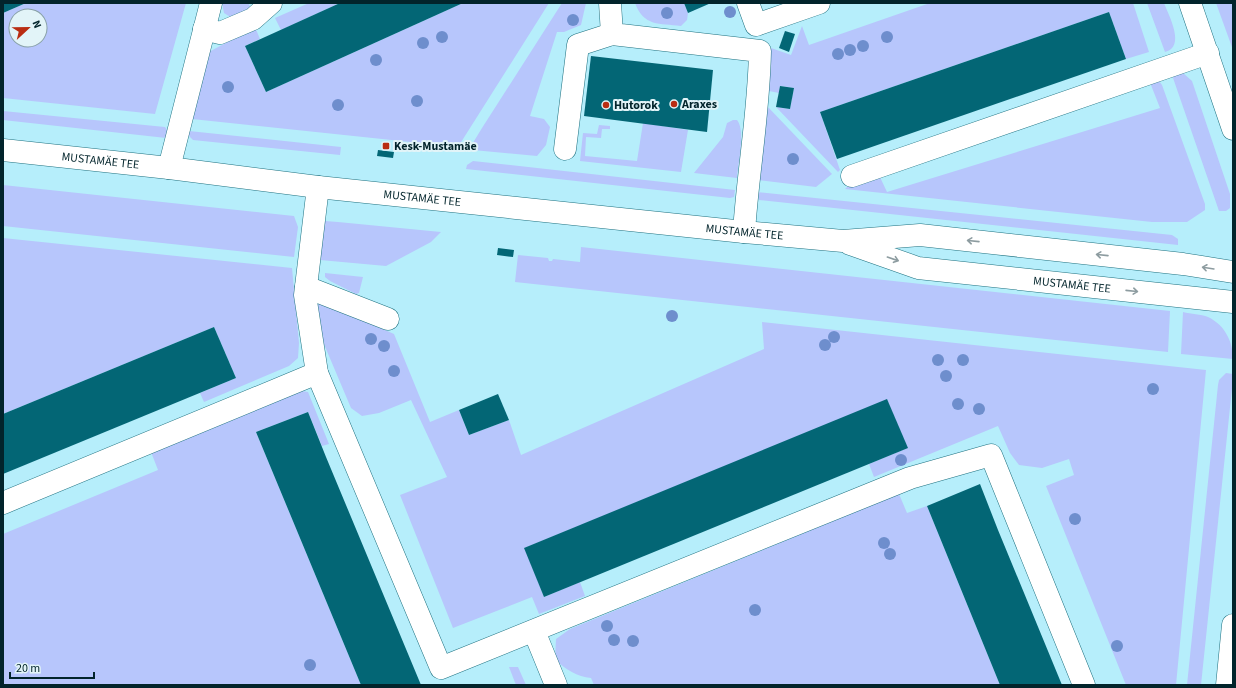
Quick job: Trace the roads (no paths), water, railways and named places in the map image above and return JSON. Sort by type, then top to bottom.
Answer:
[{"type":"street","points":[[169,168],[211,3]]},
{"type":"street","points":[[204,29],[220,33],[253,19],[271,3]]},
{"type":"street","points":[[610,3],[612,34]]},
{"type":"street","points":[[744,232],[747,184],[760,78],[760,52],[756,25],[748,3]]},
{"type":"street","points":[[756,25],[819,3]]},
{"type":"street","points":[[1190,3],[1233,129]]},
{"type":"street","points":[[565,149],[578,45],[612,34],[760,52]]},
{"type":"street","points":[[852,176],[1208,53]]},
{"type":"street","name":"MUSTAMÄE TEE","points":[[3,150],[169,168],[318,187],[744,232],[843,241],[920,235],[1175,263],[1233,272]]},
{"type":"street","points":[[318,187],[305,295],[317,373],[444,677],[534,631],[910,478],[991,455],[1084,685]]},
{"type":"street","name":"MUSTAMÄE TEE","points":[[843,241],[918,268],[1233,302]]},
{"type":"street","points":[[306,287],[388,320]]},
{"type":"street","points":[[3,503],[317,373]]},
{"type":"street","points":[[1227,685],[1233,625]]},
{"type":"street","points":[[534,631],[556,685]]},
{"type":"place","name":"Araxes","points":[[674,104]]},
{"type":"place","name":"Hutorok","points":[[606,105]]},
{"type":"place","name":"Kesk-Mustamäe","points":[[386,146]]}]
